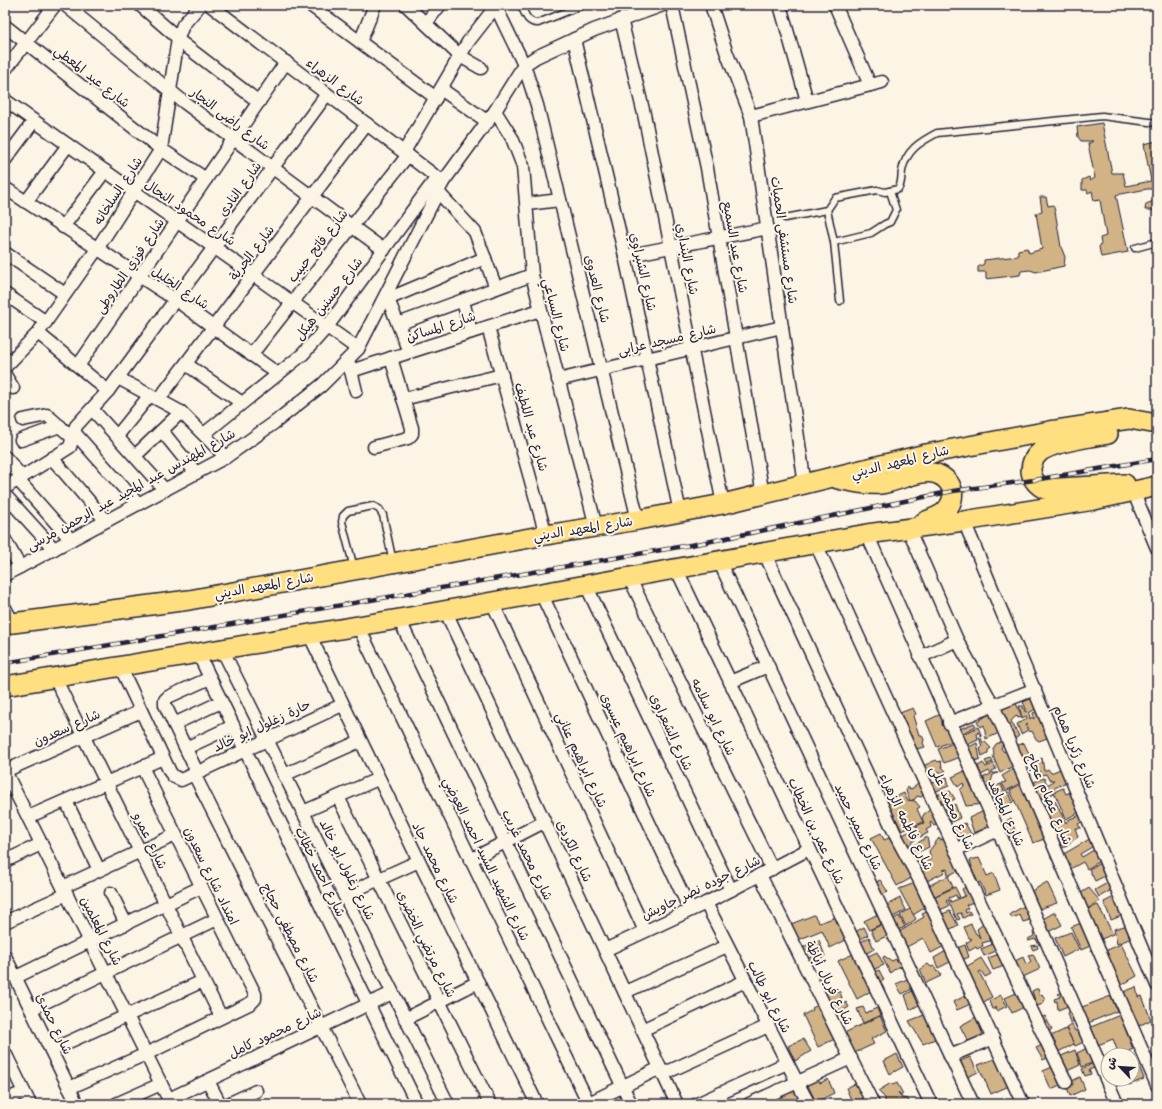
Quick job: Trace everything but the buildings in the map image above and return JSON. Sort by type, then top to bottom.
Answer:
[{"type":"main road","name":"شارع المعهد الديني","points":[[8,618],[189,600],[723,504],[834,478],[926,454],[1115,420],[1142,420],[1157,424]]},
{"type":"main road","points":[[1147,488],[1122,484],[1046,489],[1039,486],[1034,480],[1032,465],[1034,458],[1047,448],[1096,436],[1157,424]]},
{"type":"main road","points":[[834,478],[865,484],[881,484],[931,473],[943,477],[951,486],[953,491],[953,499],[950,507],[943,514],[908,528]]},
{"type":"main road","points":[[5,686],[399,619],[867,534],[964,521],[1094,500],[1147,488]]},
{"type":"street","points":[[5,70],[55,5]]},
{"type":"street","name":"شارع راضى النجار","points":[[65,5],[169,90],[384,250]]},
{"type":"street","points":[[140,5],[178,39],[259,102]]},
{"type":"street","name":"شارع السلخانه","points":[[5,367],[38,333],[46,322],[97,249],[161,149],[178,39],[183,25],[191,13],[200,5]]},
{"type":"street","name":"شارع الزهراء","points":[[210,5],[406,153],[439,184]]},
{"type":"street","points":[[310,5],[360,42],[439,93],[488,122]]},
{"type":"street","points":[[360,42],[375,5]]},
{"type":"street","points":[[406,5],[460,56],[481,68]]},
{"type":"street","points":[[426,23],[440,5]]},
{"type":"street","name":"شارع فاتح حبيب","points":[[251,355],[352,226],[406,153],[460,56],[475,32],[495,5]]},
{"type":"street","name":"شارع العدوى","points":[[495,5],[524,65],[537,105],[638,520]]},
{"type":"street","name":"شارع المهندس عبد المجيد عبد الرحمن مرسى","points":[[5,575],[226,457],[349,365],[386,300],[439,184],[488,122],[524,65],[536,57],[574,39],[621,19],[663,5]]},
{"type":"street","name":"شارع عبد السميع","points":[[672,5],[707,168],[763,495]]},
{"type":"street","name":"شارع مستشفى الحميات","points":[[711,5],[726,51],[751,116],[805,485]]},
{"type":"street","points":[[780,5],[807,101]]},
{"type":"street","points":[[835,5],[870,85]]},
{"type":"street","name":"شارع البنداري","points":[[621,19],[644,114],[723,504]]},
{"type":"street","name":"شارع عبد المعطي","points":[[5,26],[161,149],[206,179]]},
{"type":"street","name":"شارع الشبراوي","points":[[574,39],[625,256],[680,512]]},
{"type":"street","name":"شارع فوزي الطاروطى","points":[[78,366],[286,62]]},
{"type":"street","points":[[751,116],[882,82]]},
{"type":"street","name":"شارع النادى","points":[[5,488],[70,447],[73,435],[92,409],[118,378],[328,94]]},
{"type":"street","name":"شارع محمود النحال","points":[[5,100],[134,192],[254,274],[358,349]]},
{"type":"street","name":"شارع السباعي","points":[[495,111],[512,138],[523,166],[532,275],[596,527]]},
{"type":"street","points":[[5,160],[34,121]]},
{"type":"street","name":"شارع الحرية","points":[[117,436],[186,364],[367,124]]},
{"type":"street","points":[[26,202],[68,145]]},
{"type":"street","points":[[63,227],[105,171]]},
{"type":"street","points":[[439,184],[475,232],[496,288]]},
{"type":"street","name":"شارع حسنين هيكل","points":[[204,434],[303,354],[327,327],[384,250],[439,184]]},
{"type":"street","name":"شارع الخليل","points":[[5,188],[176,300],[278,374]]},
{"type":"street","points":[[527,204],[560,200]]},
{"type":"street","points":[[625,256],[768,228]]},
{"type":"street","points":[[5,253],[66,294]]},
{"type":"street","points":[[409,352],[398,324],[386,300],[485,258]]},
{"type":"street","points":[[398,324],[532,275]]},
{"type":"street","points":[[5,294],[46,322]]},
{"type":"street","points":[[463,301],[471,332]]},
{"type":"street","name":"شارع المساكن","points":[[349,365],[391,358],[540,310]]},
{"type":"street","name":"شارع عبد اللطيف","points":[[488,326],[546,535]]},
{"type":"street","name":"شارع مسجد عرابى","points":[[558,380],[782,327]]},
{"type":"street","points":[[38,333],[108,391]]},
{"type":"street","points":[[374,446],[408,438],[412,434],[391,358]]},
{"type":"street","points":[[186,364],[242,403]]},
{"type":"street","points":[[349,365],[356,391]]},
{"type":"street","points":[[5,375],[13,388]]},
{"type":"street","points":[[403,399],[502,375]]},
{"type":"street","points":[[118,378],[181,412],[226,457]]},
{"type":"street","points":[[92,409],[165,490]]},
{"type":"street","points":[[135,456],[181,412]]},
{"type":"street","points":[[23,420],[47,415],[73,435],[138,504]]},
{"type":"street","points":[[21,440],[60,426]]},
{"type":"street","points":[[162,431],[196,473]]},
{"type":"street","points":[[5,457],[20,479],[71,540]]},
{"type":"street","points":[[52,458],[106,521]]},
{"type":"street","points":[[1147,488],[1157,548]]},
{"type":"street","points":[[5,495],[54,549]]},
{"type":"street","name":"شارع زكريا همام","points":[[964,521],[1157,985]]},
{"type":"street","name":"شارع عصام عجاج","points":[[908,528],[957,640],[993,705],[1157,1085]]},
{"type":"street","name":"شارع المجاهد","points":[[867,534],[1117,1104]]},
{"type":"street","points":[[5,540],[20,567]]},
{"type":"street","name":"شارع محمد على","points":[[816,544],[955,850],[1066,1082]]},
{"type":"street","name":"شارع فاطمه الزهراء","points":[[764,552],[896,838],[920,881],[1024,1104]]},
{"type":"street","name":"شارع سمير حميد","points":[[719,561],[950,1056],[974,1104]]},
{"type":"street","name":"شارع عمر بن الخطاب","points":[[676,568],[931,1104]]},
{"type":"street","name":"شارع ابو سلامه","points":[[629,577],[772,869]]},
{"type":"street","name":"شارع الشعراوى","points":[[586,585],[731,890]]},
{"type":"street","name":"شارع ابراهيم عيسوى","points":[[541,593],[690,910]]},
{"type":"street","name":"شارع ابراهيم عناني","points":[[492,602],[645,931]]},
{"type":"street","name":"شارع الكردى","points":[[445,610],[677,1104]]},
{"type":"street","name":"شارع محمد غريب","points":[[399,619],[631,1104]]},
{"type":"street","name":"شارع الشهيد السيد احمد العوضي","points":[[358,626],[588,1104]]},
{"type":"street","name":"شارع محمد جاد","points":[[309,634],[342,705],[537,1104]]},
{"type":"street","points":[[920,657],[957,640]]},
{"type":"street","name":"شارع زغلول ابو خالد","points":[[222,649],[448,1104]]},
{"type":"street","name":"شارع احمد خطاب","points":[[198,653],[417,1104]]},
{"type":"street","points":[[28,817],[163,758],[120,666]]},
{"type":"street","points":[[730,682],[768,666]]},
{"type":"street","name":"شارع عمرو","points":[[55,678],[221,1017]]},
{"type":"street","name":"شارع مصطفى حجاج","points":[[210,678],[166,698],[164,703],[186,748],[196,773],[360,1104]]},
{"type":"street","points":[[949,723],[1035,689]]},
{"type":"street","points":[[174,724],[221,702]]},
{"type":"street","name":"حارة زغلول ابو خالد","points":[[163,758],[170,772],[177,779],[182,780],[342,705]]},
{"type":"street","name":"شارع سعدون","points":[[5,771],[141,711]]},
{"type":"street","points":[[186,748],[233,726]]},
{"type":"street","points":[[284,775],[360,741]]},
{"type":"street","name":"امتداد شارع سعدون","points":[[142,767],[256,997],[251,1003],[221,1017]]},
{"type":"street","name":"شارع المعلمين","points":[[5,771],[9,788],[28,817],[170,1102]]},
{"type":"street","points":[[303,812],[378,779]]},
{"type":"street","name":"شارع مرتضي الخضرى","points":[[338,797],[490,1104]]},
{"type":"street","points":[[66,801],[100,870]]},
{"type":"street","points":[[470,860],[544,822]]},
{"type":"street","points":[[955,850],[998,830]]},
{"type":"street","points":[[5,922],[65,891],[100,870],[175,835]]},
{"type":"street","points":[[5,861],[41,844]]},
{"type":"street","name":"شارع جوده نصر جاويش","points":[[605,950],[706,903],[809,849]]},
{"type":"street","points":[[344,895],[419,861]]},
{"type":"street","name":"شارع فريال أباظة","points":[[760,875],[851,1058],[870,1103]]},
{"type":"street","points":[[16,978],[201,887]]},
{"type":"street","points":[[111,893],[126,924]]},
{"type":"street","name":"شارع ابو طالب","points":[[706,903],[796,1082],[810,1104]]},
{"type":"street","points":[[31,1009],[181,938],[217,919]]},
{"type":"street","points":[[625,992],[727,946]]},
{"type":"street","name":"شارع حمدى","points":[[5,956],[77,1104]]},
{"type":"street","points":[[50,1050],[204,981]]},
{"type":"street","points":[[642,1030],[745,981]]},
{"type":"street","points":[[405,1019],[478,982]]},
{"type":"street","name":"شارع محمود كامل","points":[[170,1102],[208,1081],[392,993]]},
{"type":"street","points":[[69,1088],[146,1054],[221,1017]]},
{"type":"street","points":[[588,1104],[622,1086],[662,1071],[768,1026]]},
{"type":"street","points":[[950,1056],[993,1038]]},
{"type":"street","points":[[5,1053],[30,1104]]},
{"type":"street","points":[[749,1104],[851,1058]]},
{"type":"street","points":[[697,1104],[787,1063]]},
{"type":"street","points":[[208,1081],[220,1104]]},
{"type":"street","points":[[116,1104],[161,1084]]},
{"type":"street","points":[[228,1104],[256,1091]]},
{"type":"street","points":[[5,1100],[24,1092]]},
{"type":"lane","points":[[521,5],[529,21],[532,23],[538,23],[583,5]]},
{"type":"lane","points":[[785,218],[827,210],[835,198],[877,190],[882,192],[890,191],[900,187],[904,161],[908,153],[921,141],[937,133],[1102,116],[1157,122]]},
{"type":"lane","points":[[834,242],[871,233],[884,224],[890,222],[896,210],[890,191]]},
{"type":"lane","points":[[827,210],[834,242],[840,301]]},
{"type":"lane","points":[[1134,248],[1157,242]]},
{"type":"lane","points":[[355,570],[342,522],[342,516],[348,511],[374,506],[379,509],[383,515],[394,563]]},
{"type":"railway","points":[[5,663],[702,543],[953,491],[1034,480],[1157,459]]}]
